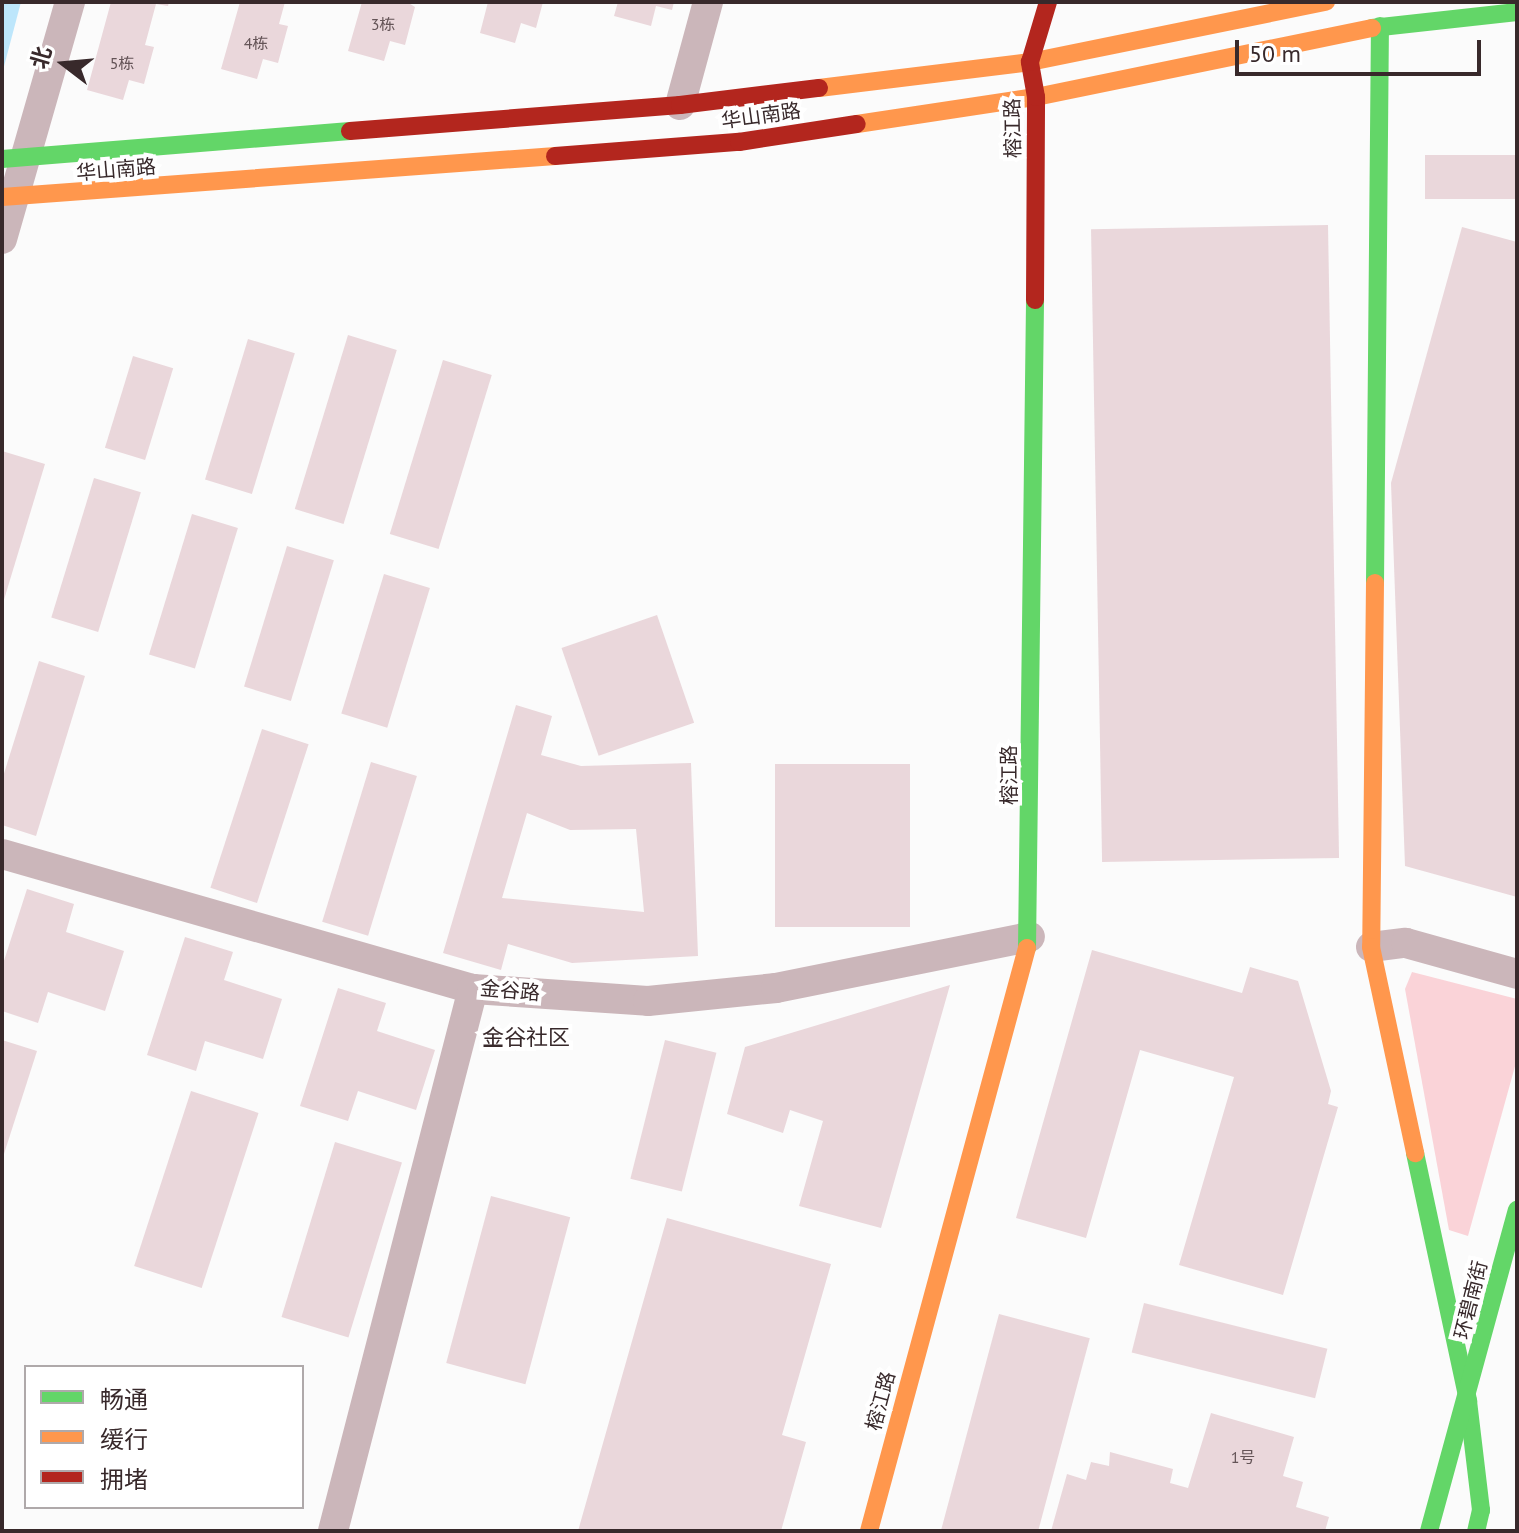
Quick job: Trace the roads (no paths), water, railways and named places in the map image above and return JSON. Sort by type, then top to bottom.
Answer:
[{"type":"street","points":[[2,239],[13,160],[70,2]]},
{"type":"street","points":[[680,105],[708,2]]},
{"type":"street","name":"榕江路","points":[[869,1531],[1030,937],[1036,97],[1030,62],[1048,2]]},
{"type":"street","name":"华山南路","points":[[13,160],[680,105],[1030,62],[1326,2]]},
{"type":"street","name":"华山南路","points":[[8,197],[739,142],[1036,97],[1380,26],[1517,12]]},
{"type":"street","points":[[1380,26],[1371,947],[1468,1401]]},
{"type":"street","name":"金谷路","points":[[2,854],[473,989],[648,1001],[776,988],[1030,937]]},
{"type":"street","points":[[1371,947],[1406,943],[1517,974]]},
{"type":"street","points":[[333,1531],[473,989]]},
{"type":"street","name":"环碧南街","points":[[1429,1531],[1468,1401],[1517,1210]]},
{"type":"street","name":"环碧南街","points":[[1468,1401],[1481,1510],[1476,1531]]},
{"type":"street","points":[[1438,1499],[1505,1517]]},
{"type":"water","points":[[2,2],[21,2],[2,74]]},
{"type":"district","name":"金谷社区","points":[[526,1038]]}]
